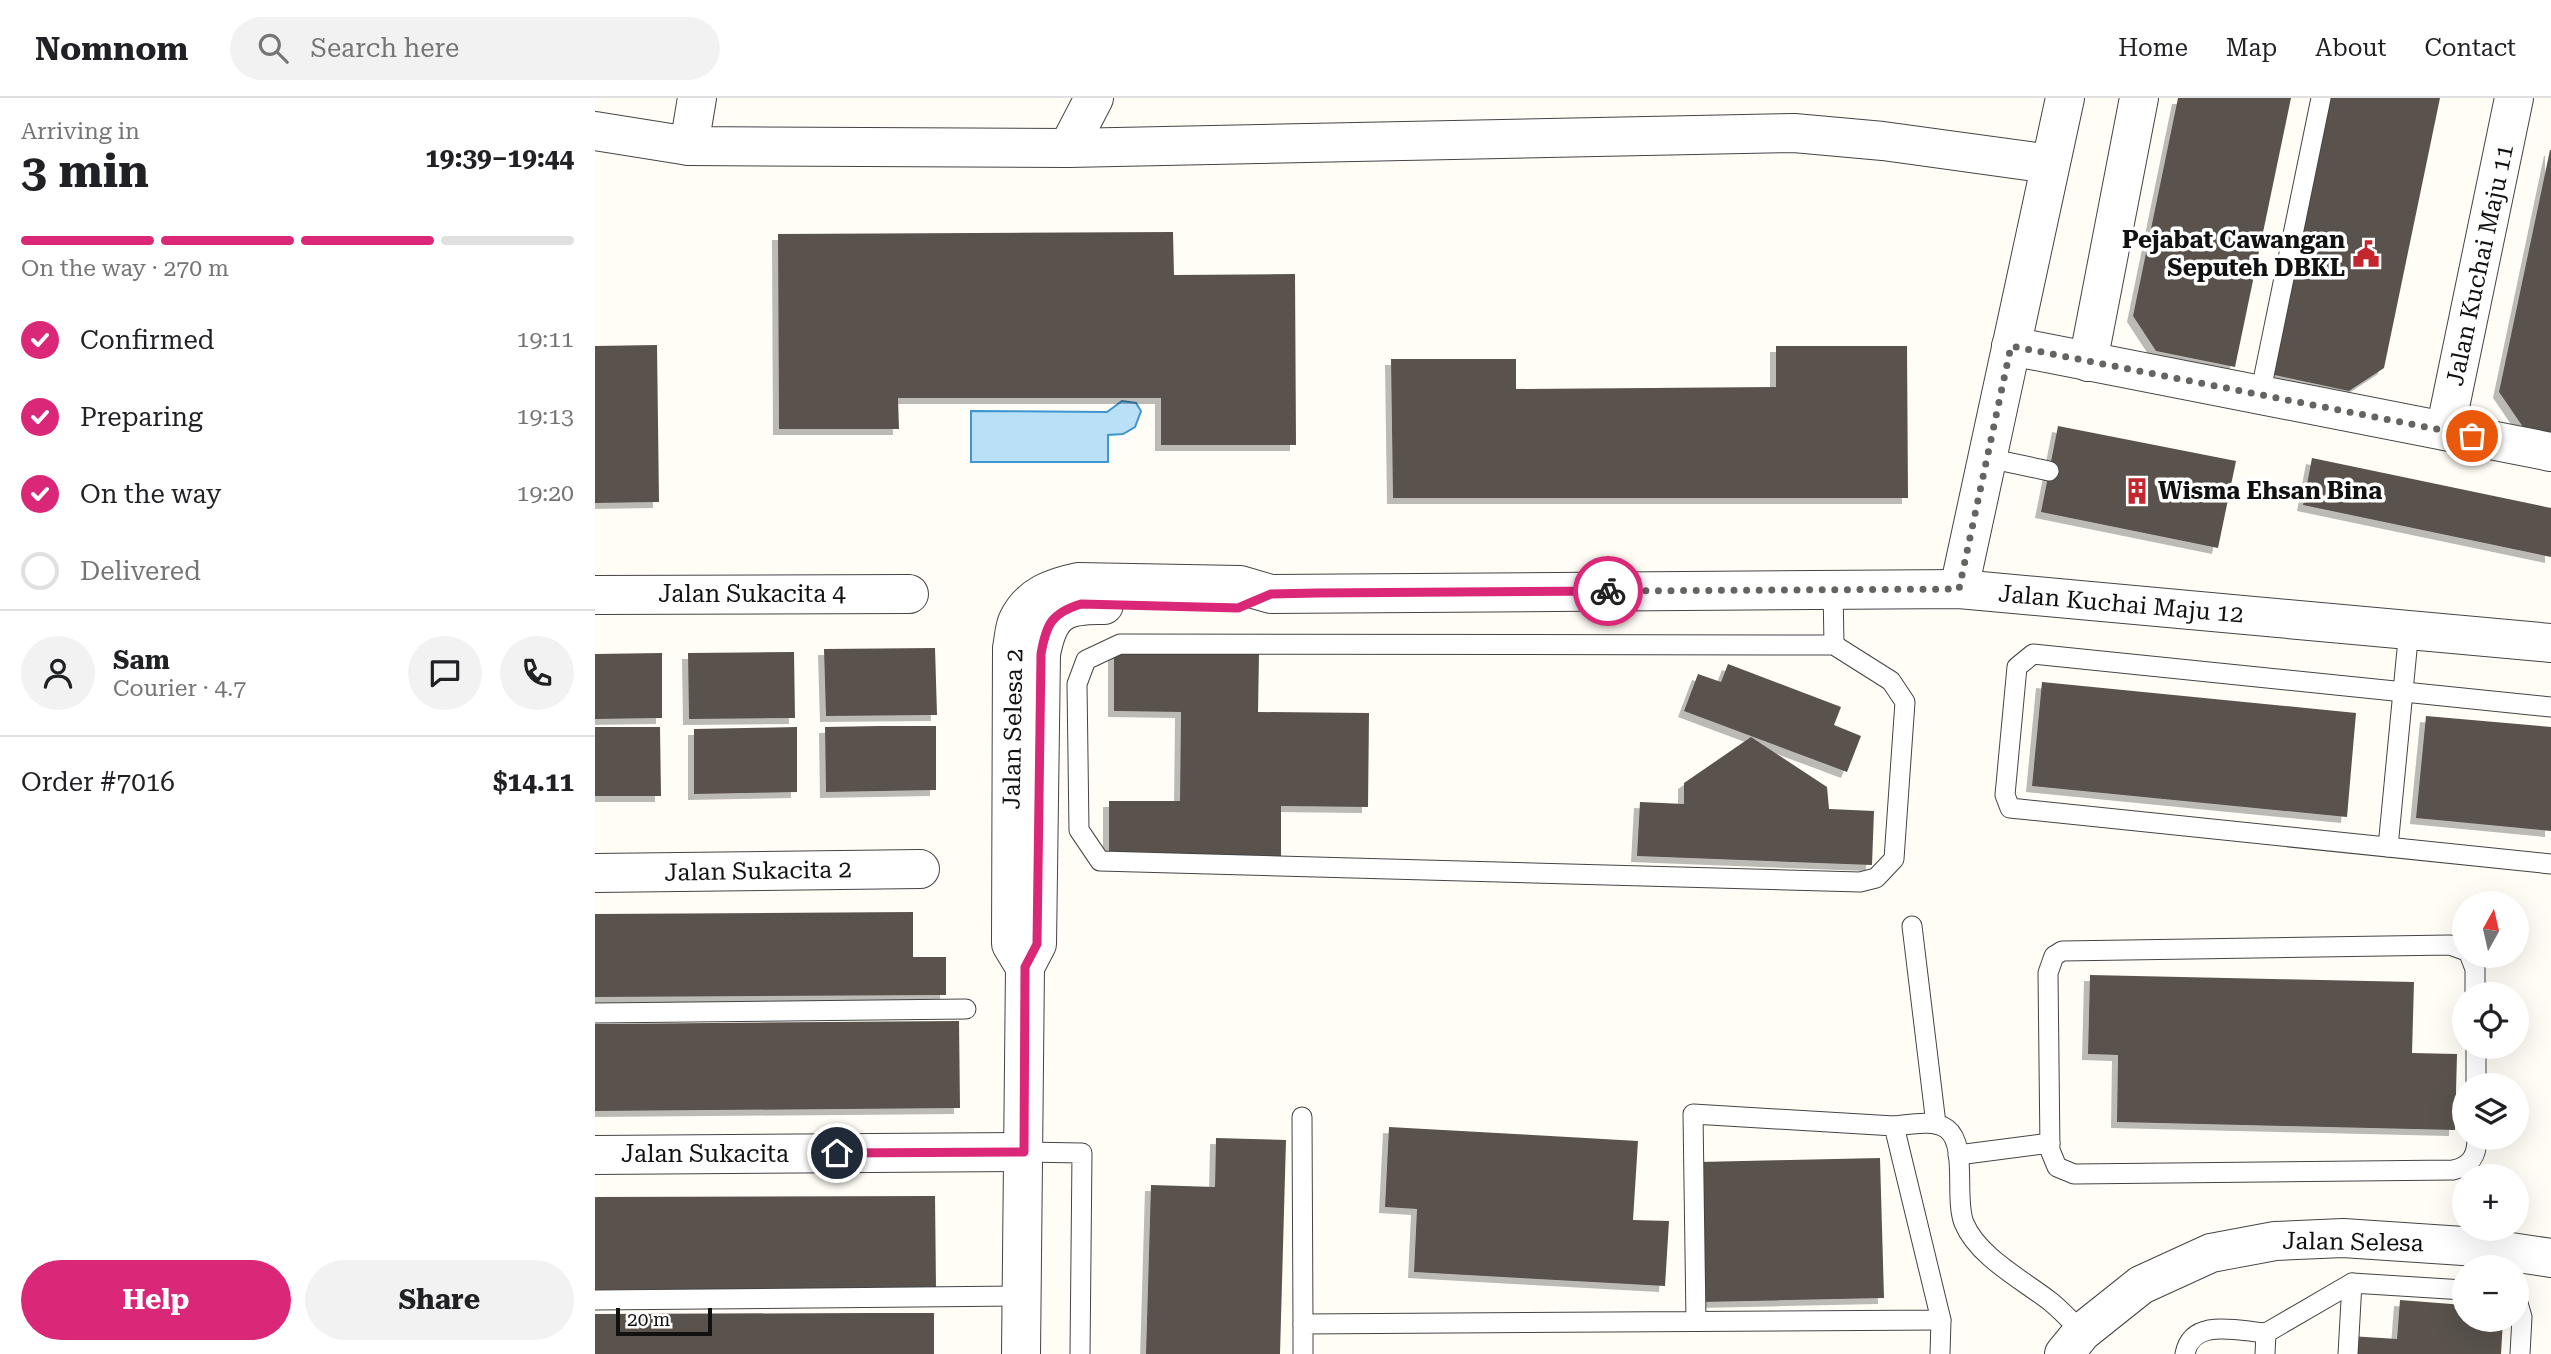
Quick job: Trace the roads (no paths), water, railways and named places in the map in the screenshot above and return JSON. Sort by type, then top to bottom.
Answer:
[{"type":"street","points":[[689,146],[698,98]]},
{"type":"street","points":[[1068,148],[1094,98]]},
{"type":"street","points":[[1959,589],[2065,98]]},
{"type":"street","points":[[2088,362],[2139,98]]},
{"type":"street","name":"Jalan Kuchai Maju 11","points":[[2445,431],[2514,98]]},
{"type":"street","points":[[595,131],[689,146],[1068,148],[1794,133],[1883,141],[2050,164]]},
{"type":"street","points":[[2011,346],[2551,452]]},
{"type":"street","name":"Jalan Kuchai Maju 12","points":[[1271,594],[1959,589],[2551,643]]},
{"type":"street","name":"Jalan Sukacita 4","points":[[595,595],[909,594]]},
{"type":"street","name":"Jalan Selesa 2","points":[[1021,1354],[1025,967],[1037,944],[1041,654],[1045,629],[1064,610],[1081,604],[1238,608],[1271,594]]},
{"type":"street","name":"Jalan Sukacita 2","points":[[595,873],[921,869]]},
{"type":"street","name":"Jalan Sukacita","points":[[595,1155],[1024,1152]]},
{"type":"street","name":"Jalan Selesa","points":[[2073,1343],[2141,1284],[2211,1253],[2275,1241],[2343,1238],[2408,1241],[2478,1247],[2551,1258]]},
{"type":"lane","points":[[2260,395],[2321,98]]},
{"type":"lane","points":[[1987,458],[2049,471]]},
{"type":"lane","points":[[1833,589],[1834,645]]},
{"type":"lane","points":[[2388,848],[2409,629]]},
{"type":"lane","points":[[1120,644],[1834,645],[1891,681],[1905,702],[1894,859],[1876,878],[1860,882],[1100,861],[1079,830],[1077,684],[1086,660],[1120,644]]},
{"type":"lane","points":[[2551,706],[2033,654],[2017,667],[2005,795],[2010,808],[2551,864]]},
{"type":"lane","points":[[1912,926],[1936,1124]]},
{"type":"lane","points":[[2452,946],[2062,951],[2054,956],[2047,973],[2050,1143],[2052,1159],[2057,1167],[2074,1174],[2453,1170],[2470,1163],[2476,1150]]},
{"type":"lane","points":[[595,1013],[966,1009]]},
{"type":"lane","points":[[1696,1321],[1693,1114],[1894,1126],[1936,1124],[1947,1129],[1958,1155],[1964,1223],[1993,1260],[2053,1303],[2073,1343]]},
{"type":"lane","points":[[1302,1117],[1303,1354]]},
{"type":"lane","points":[[1894,1126],[1941,1320],[1940,1354]]},
{"type":"lane","points":[[1958,1155],[2050,1143]]},
{"type":"lane","points":[[1024,1152],[1082,1153],[1080,1354]]},
{"type":"lane","points":[[2185,1354],[2188,1342],[2201,1330],[2266,1333],[2352,1283],[2452,1289]]},
{"type":"lane","points":[[2348,1354],[2352,1283]]},
{"type":"lane","points":[[595,1300],[1022,1296]]},
{"type":"lane","points":[[1303,1324],[1941,1320]]},
{"type":"lane","points":[[2520,1354],[2521,1332]]},
{"type":"lane","points":[[2265,1354],[2266,1333]]},
{"type":"water","points":[[1122,401],[1136,403],[1141,411],[1135,427],[1123,434],[1108,435],[1108,462],[971,462],[971,411],[1107,412]]},
{"type":"place","name":"Pejabat Cawangan Seputeh DBKL","points":[[2366,254]]},
{"type":"place","name":"Wisma Ehsan Bina","points":[[2137,491]]}]
